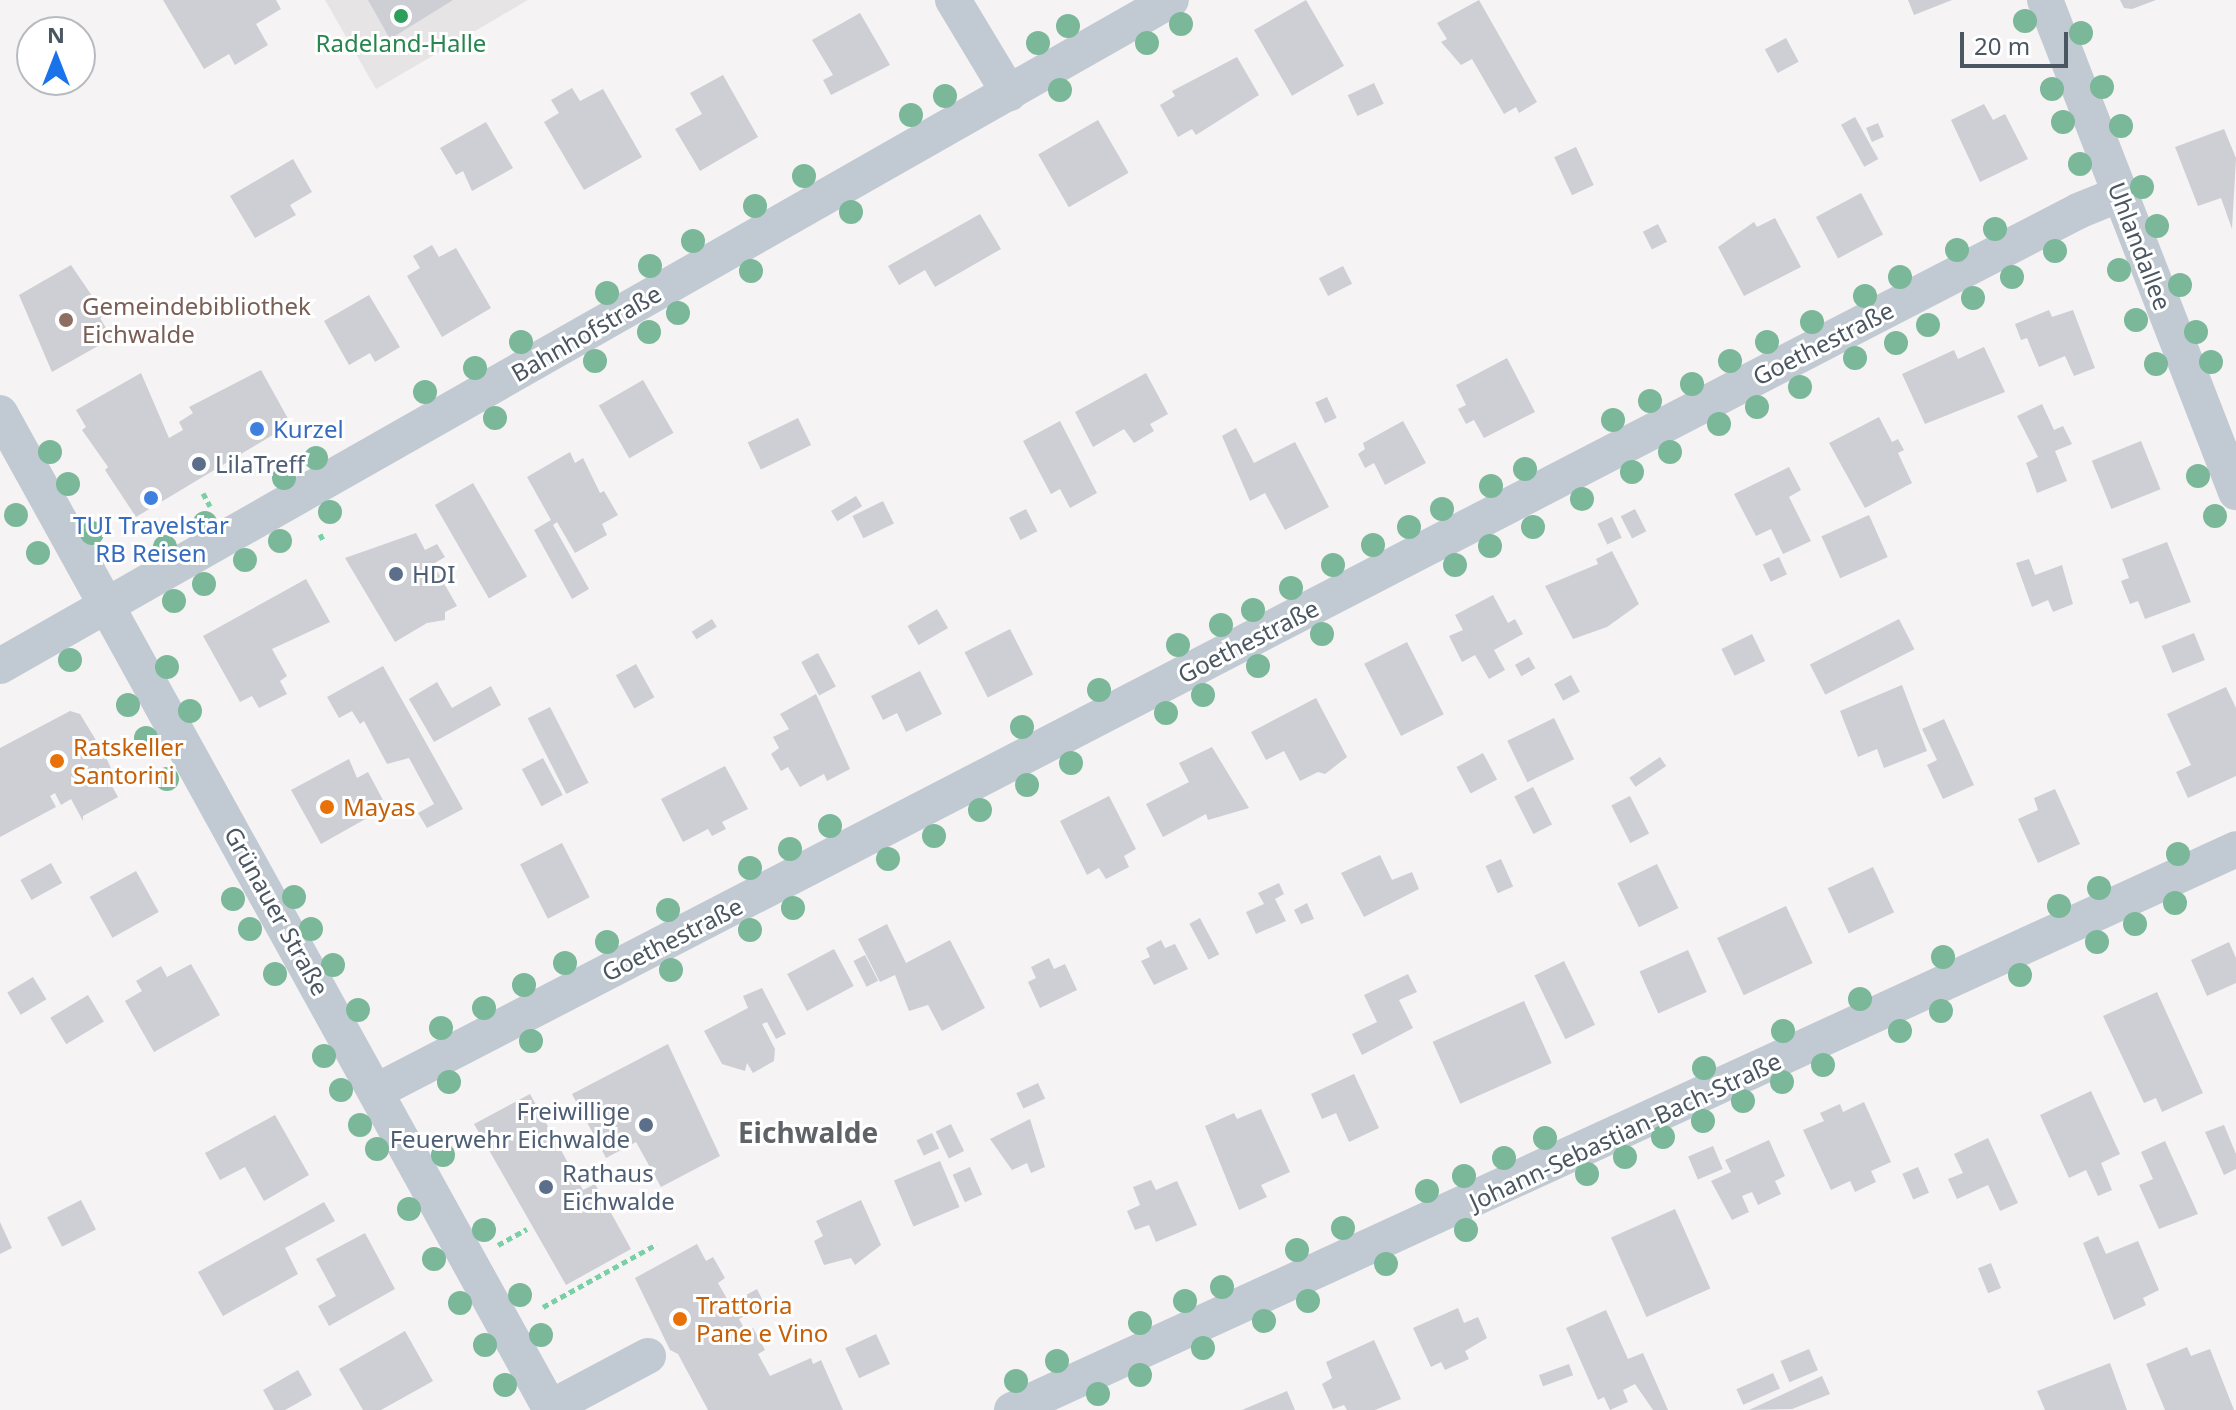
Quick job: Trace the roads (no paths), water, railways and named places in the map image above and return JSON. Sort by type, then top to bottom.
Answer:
[{"type":"street","points":[[953,0],[1009,93]]},
{"type":"street","name":"Bahnhofstraße","points":[[0,666],[1171,0]]},
{"type":"street","name":"Uhlandallee","points":[[2045,0],[2120,194],[2222,413],[2236,492]]},
{"type":"street","name":"Goethestraße","points":[[377,1091],[2008,247],[2120,194]]},
{"type":"street","name":"Grünauer Straße","points":[[0,413],[550,1409]]},
{"type":"street","name":"Johann-Sebastian-Bach-Straße","points":[[1012,1410],[2236,849]]},
{"type":"street","points":[[550,1409],[648,1356]]},
{"type":"place","name":"Radeland-Halle","points":[[401,16]]},
{"type":"place","name":"Gemeindebibliothek Eichwalde","points":[[66,320]]},
{"type":"place","name":"Kurzel","points":[[257,429]]},
{"type":"place","name":"LilaTreff","points":[[199,464]]},
{"type":"place","name":"TUI Travelstar RB Reisen","points":[[151,498]]},
{"type":"place","name":"HDI","points":[[396,574]]},
{"type":"place","name":"Ratskeller Santorini","points":[[57,761]]},
{"type":"place","name":"Mayas","points":[[327,807]]},
{"type":"place","name":"Freiwillige Feuerwehr Eichwalde","points":[[646,1125]]},
{"type":"place","name":"Rathaus Eichwalde","points":[[546,1187]]},
{"type":"place","name":"Trattoria Pane e Vino","points":[[680,1319]]},
{"type":"district","name":"Eichwalde","points":[[808,1132]]}]
